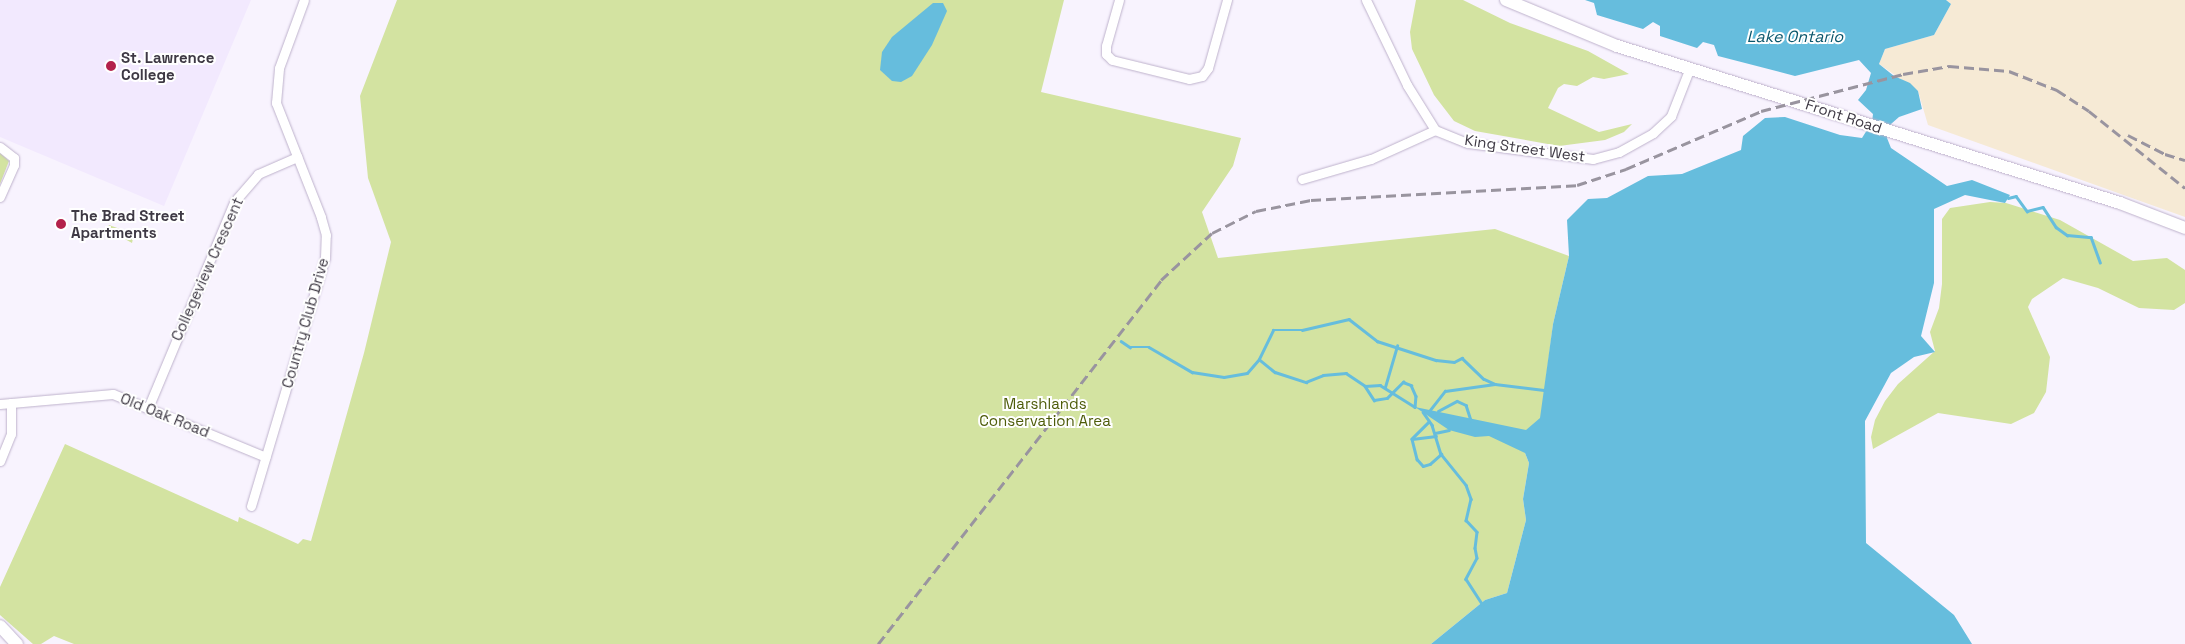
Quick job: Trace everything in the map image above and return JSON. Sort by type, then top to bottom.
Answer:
[{"type":"main road","name":"Front Road","points":[[1506,0],[1616,46],[2120,203],[2185,228]]},
{"type":"main road","points":[[0,626],[17,644]]},
{"type":"street","name":"Country Club Drive","points":[[251,506],[325,258],[326,235],[321,217],[276,103],[276,86],[304,0]]},
{"type":"street","points":[[1119,0],[1106,46],[1106,54],[1112,60],[1189,79],[1202,76],[1208,68],[1227,0]]},
{"type":"street","points":[[1302,179],[1371,160],[1435,130],[1407,84],[1366,0]]},
{"type":"street","name":"King Street West","points":[[1435,130],[1468,143],[1593,159],[1610,154],[1653,133],[1671,116],[1689,70]]},
{"type":"street","points":[[0,147],[14,158],[14,165],[0,197]]},
{"type":"street","name":"Collegeview Crescent","points":[[148,408],[234,202],[258,174],[297,157]]},
{"type":"street","name":"Old Oak Road","points":[[0,404],[112,394],[266,457]]},
{"type":"street","points":[[0,460],[11,434],[11,403]]},
{"type":"shaded area","name":"St. Lawrence College","points":[[0,0],[251,0],[164,206],[0,137]]},
{"type":"shaded area","points":[[1946,0],[2185,0],[2185,217],[1928,125],[1918,91],[1879,64],[1885,49],[1934,35],[1951,4]]},
{"type":"green space","name":"Marshlands Conservation Area","points":[[397,0],[1064,0],[1041,92],[1241,138],[1233,166],[1202,212],[1218,258],[1495,229],[1569,256],[1553,324],[1541,418],[1525,453],[1529,463],[1523,499],[1526,520],[1507,593],[1485,600],[1431,644],[74,644],[54,636],[41,644],[33,644],[0,615],[0,587],[65,444],[238,522],[239,517],[298,544],[303,539],[311,541],[364,353],[391,242],[368,178],[360,96]]},
{"type":"green space","points":[[1416,0],[1463,0],[1510,23],[1588,51],[1629,74],[1604,79],[1593,77],[1577,86],[1564,84],[1558,88],[1548,108],[1599,132],[1632,124],[1624,132],[1605,140],[1559,146],[1475,131],[1454,121],[1434,95],[1412,49],[1410,32]]},
{"type":"green space","points":[[0,153],[9,161],[0,184]]},
{"type":"green space","points":[[1990,202],[2006,203],[2060,220],[2133,261],[2167,258],[2185,270],[2185,303],[2174,310],[2139,308],[2098,288],[2063,278],[2032,299],[2028,307],[2050,357],[2046,392],[2034,413],[2011,424],[1938,413],[1873,449],[1871,437],[1875,420],[1885,401],[1898,384],[1935,351],[1930,332],[1939,308],[1942,284],[1942,219],[1950,208]]},
{"type":"green space","points":[[109,225],[134,234],[132,243],[107,229]]},
{"type":"water","name":"Lake Ontario","points":[[1585,0],[1946,0],[1951,4],[1934,35],[1885,49],[1879,64],[1894,76],[1910,83],[1918,91],[1922,109],[1899,117],[1891,124],[1887,138],[1891,148],[1947,186],[1972,180],[2010,195],[2005,203],[1965,195],[1934,209],[1934,283],[1921,336],[1935,352],[1914,357],[1891,373],[1865,421],[1866,543],[1954,615],[1972,644],[1431,644],[1485,600],[1507,593],[1526,520],[1523,499],[1529,463],[1525,453],[1489,436],[1475,437],[1449,430],[1415,407],[1526,430],[1540,418],[1553,324],[1569,256],[1567,220],[1588,199],[1607,198],[1648,176],[1682,174],[1741,150],[1743,136],[1765,118],[1785,117],[1840,135],[1862,138],[1872,122],[1873,114],[1858,100],[1866,90],[1871,73],[1859,60],[1795,76],[1718,56],[1714,45],[1703,42],[1697,48],[1660,36],[1660,26],[1653,22],[1643,29],[1597,15],[1594,3]]},
{"type":"water","points":[[933,3],[943,3],[947,11],[932,45],[912,76],[901,82],[892,81],[880,70],[882,52],[892,37]]},
{"type":"waterway","points":[[2008,198],[2016,196],[2027,211],[2043,207],[2056,227],[2067,235],[2091,237],[2100,262]]},
{"type":"waterway","points":[[1121,341],[1130,347],[1149,347],[1192,372],[1224,377],[1247,373],[1259,359],[1273,330],[1302,330],[1349,319],[1377,341],[1436,360],[1454,362],[1462,358],[1484,379],[1495,384]]},
{"type":"waterway","points":[[1385,387],[1397,346]]},
{"type":"waterway","points":[[1260,360],[1275,372],[1306,382],[1323,375],[1346,373],[1365,386],[1380,385],[1415,407]]},
{"type":"waterway","points":[[1365,386],[1374,400],[1387,398],[1403,382],[1411,385],[1416,396],[1415,407]]},
{"type":"waterway","points":[[1430,410],[1445,391],[1495,384],[1544,390]]},
{"type":"waterway","points":[[1438,411],[1457,401],[1466,405],[1471,420]]},
{"type":"waterway","points":[[1423,412],[1432,425],[1441,454],[1466,485],[1471,499],[1466,520],[1477,532],[1475,548],[1477,558],[1466,579],[1482,604]]},
{"type":"waterway","points":[[1429,422],[1412,439],[1417,459],[1423,466],[1430,464],[1441,454]]},
{"type":"waterway","points":[[1435,433],[1449,430]]},
{"type":"waterway","points":[[1412,439],[1436,436]]},
{"type":"railway","points":[[878,644],[1161,280],[1212,233],[1256,211],[1311,200],[1577,185],[1626,169],[1761,111],[1903,74],[1949,66],[2009,71],[2057,90],[2089,111],[2185,188]]},
{"type":"railway","points":[[2128,135],[2165,154],[2185,160]]},
{"type":"place","name":"St. Lawrence College","points":[[111,66]]},
{"type":"place","name":"The Brad Street Apartments","points":[[61,224]]}]
